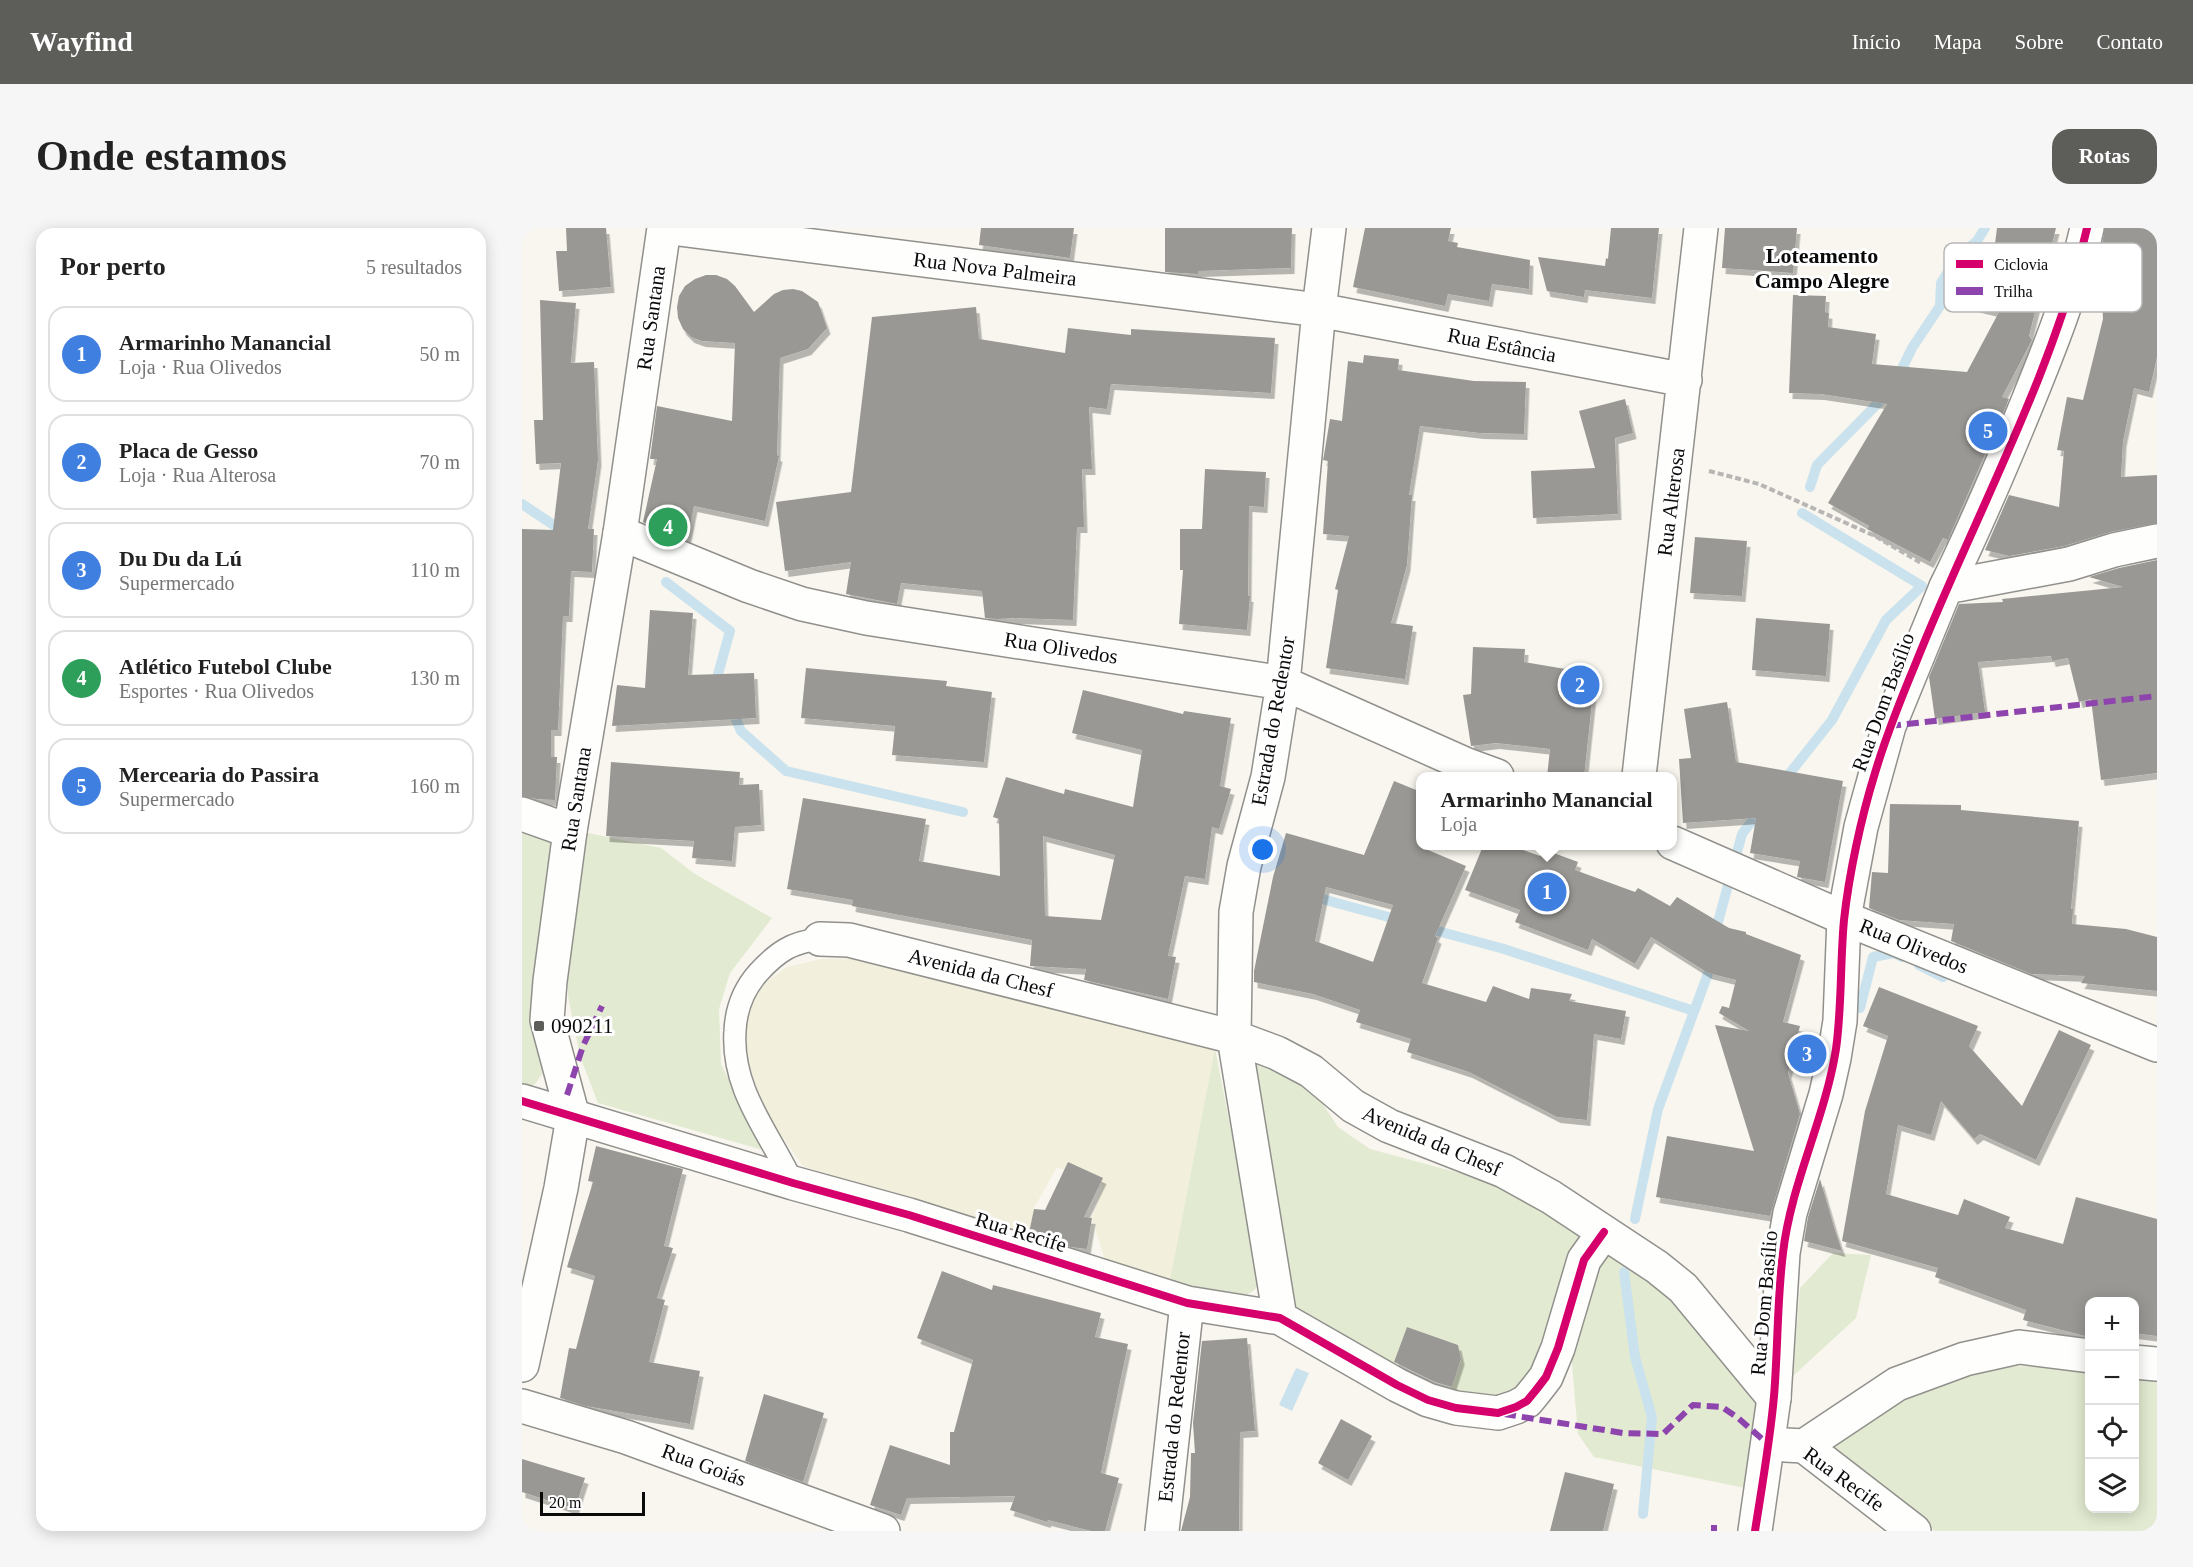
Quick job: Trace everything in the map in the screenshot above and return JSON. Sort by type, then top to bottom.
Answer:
[{"type":"street","name":"Rua Santana","points":[[522,1365],[561,1188],[573,1117],[547,1020],[570,831],[620,533],[664,228]]},
{"type":"street","name":"Rua Nova Palmeira","points":[[671,228],[1319,310]]},
{"type":"street","name":"Estrada do Redentor","points":[[1280,1318],[1234,1037],[1236,912],[1244,866],[1268,777],[1283,683],[1329,228]]},
{"type":"street","name":"Rua Alterosa","points":[[1640,772],[1701,228]]},
{"type":"street","name":"Rua Dom Basílio","points":[[2083,243],[2087,228]]},
{"type":"street","name":"Rua Estância","points":[[1319,310],[1685,380]]},
{"type":"street","name":"Rua Dom Basílio","points":[[1755,1531],[1774,1398],[1783,1253],[1790,1213],[1826,1094],[1834,1058],[1840,1021],[1844,918],[1861,827],[1886,737],[1948,583],[2007,453],[2062,312]]},
{"type":"street","name":"Rua Olivedos","points":[[620,533],[749,586],[802,604],[866,618],[1283,683],[1484,772]]},
{"type":"street","points":[[1948,583],[2069,564],[2114,550],[2157,541]]},
{"type":"street","points":[[522,814],[570,831]]},
{"type":"street","name":"Rua Olivedos","points":[[1677,845],[1844,918],[2157,1045]]},
{"type":"street","name":"Avenida da Chesf","points":[[820,939],[849,940],[1234,1037],[1277,1053],[1311,1071],[1353,1106],[1373,1119],[1504,1171],[1551,1197],[1657,1267],[1683,1288],[1774,1398]]},
{"type":"street","name":"Rua Recife","points":[[522,1101],[793,1183],[909,1215],[1187,1303],[1280,1318],[1397,1385],[1428,1400],[1456,1408],[1498,1413],[1527,1401],[1546,1377],[1558,1347],[1584,1260],[1604,1232]]},
{"type":"street","name":"Estrada do Redentor","points":[[1162,1531],[1187,1303]]},
{"type":"street","points":[[1804,1446],[1897,1384],[1965,1359],[2019,1347],[2085,1355]]},
{"type":"street","points":[[2139,1362],[2157,1364]]},
{"type":"street","name":"Rua Goiás","points":[[522,1406],[626,1437],[883,1531]]},
{"type":"street","name":"Rua Recife","points":[[1768,1444],[1804,1446],[1914,1531]]},
{"type":"lane","points":[[793,1183],[742,1085],[735,1062],[736,1014],[747,986],[767,963],[783,950],[801,941],[820,939]]},
{"type":"path","points":[[1676,462],[1759,484],[1875,536],[1948,583]]},
{"type":"shaded area","points":[[888,958],[1215,1049],[1169,1285],[1107,1267],[1092,1218],[1103,1186],[1057,1167],[1034,1208],[1028,1239],[803,1166],[759,1104],[745,1068],[745,1020],[758,988],[787,967],[822,959]]},
{"type":"green space","points":[[522,821],[553,831],[540,1042],[542,1074],[536,1083],[522,1093]]},
{"type":"green space","points":[[588,833],[661,848],[695,874],[772,918],[730,973],[719,1009],[721,1064],[763,1150],[598,1103],[580,1056],[568,996],[568,944]]},
{"type":"green space","points":[[1215,1049],[1260,1278],[1253,1291],[1235,1297],[1212,1296],[1169,1285]]},
{"type":"green space","points":[[1243,1052],[1292,1074],[1318,1097],[1338,1127],[1370,1149],[1500,1184],[1587,1230],[1539,1366],[1509,1399],[1450,1391],[1461,1359],[1458,1345],[1407,1327],[1391,1370],[1288,1310]]},
{"type":"green space","points":[[1620,1251],[1668,1297],[1759,1393],[1750,1489],[1594,1457],[1578,1434],[1571,1352],[1591,1260]]},
{"type":"green space","points":[[1833,1253],[1871,1255],[1856,1318],[1793,1376],[1800,1288]]},
{"type":"green space","points":[[1999,1366],[2085,1368],[2085,1513],[2139,1513],[2139,1376],[2157,1378],[2157,1531],[1935,1531],[1817,1449],[1913,1396]]},
{"type":"water","points":[[1296,1368],[1309,1373],[1292,1411],[1279,1405]]},
{"type":"building","points":[[566,228],[606,228],[611,287],[559,291],[556,251],[567,251]]},
{"type":"building","points":[[981,228],[1074,228],[1070,258],[979,245]]},
{"type":"building","points":[[1165,228],[1292,228],[1291,268],[1198,271],[1198,274],[1165,272]]},
{"type":"building","points":[[1365,228],[1451,228],[1448,241],[1458,243],[1457,247],[1530,260],[1529,289],[1492,284],[1489,301],[1448,294],[1445,306],[1353,287]]},
{"type":"building","points":[[1611,228],[1659,228],[1652,298],[1585,290],[1584,297],[1547,291],[1538,257],[1605,266],[1606,258],[1608,259]]},
{"type":"building","points":[[1725,228],[1797,228],[1793,273],[1722,268]]},
{"type":"building","points":[[1997,228],[2056,228],[2052,243],[1995,243]]},
{"type":"building","points":[[2105,228],[2157,228],[2157,357],[2149,392],[2134,388],[2123,441],[2121,477],[2157,475],[2157,523],[2110,532],[2064,546],[2009,556],[1985,550],[2009,495],[2059,507],[2064,451],[2057,450],[2067,397],[2083,400],[2103,319],[2103,312],[2142,312],[2142,243],[2102,243]]},
{"type":"building","points":[[706,275],[716,275],[727,279],[754,312],[774,294],[783,290],[802,291],[818,302],[827,328],[808,349],[780,358],[777,455],[779,456],[765,521],[694,506],[687,540],[643,522],[657,459],[650,459],[657,406],[732,421],[735,343],[702,341],[691,337],[683,329],[678,318],[679,296],[685,286]]},
{"type":"building","points":[[1793,295],[1826,296],[1825,312],[1829,313],[1828,327],[1876,334],[1872,364],[1967,372],[1999,312],[2035,312],[2029,336],[2032,340],[2002,397],[2009,399],[1948,540],[1943,538],[1930,562],[1867,529],[1869,526],[1828,503],[1887,404],[1821,394],[1789,393]]},
{"type":"building","points":[[540,300],[576,303],[571,363],[594,362],[598,460],[588,529],[594,529],[592,572],[571,571],[569,616],[563,616],[558,730],[551,730],[551,757],[557,757],[555,800],[522,796],[522,529],[553,530],[561,463],[536,464],[534,420],[543,420]]},
{"type":"building","points":[[976,307],[979,339],[1065,353],[1068,328],[1131,335],[1131,329],[1275,338],[1271,393],[1111,384],[1107,409],[1089,407],[1092,469],[1082,469],[1084,527],[1077,527],[1073,620],[985,618],[982,591],[901,583],[897,604],[846,594],[851,562],[785,571],[776,502],[851,492],[872,317]]},
{"type":"building","points":[[1364,355],[1399,359],[1398,370],[1474,381],[1526,382],[1524,434],[1480,433],[1420,426],[1409,495],[1412,495],[1407,565],[1391,623],[1413,626],[1405,679],[1326,668],[1338,590],[1335,589],[1349,536],[1323,534],[1328,461],[1323,460],[1330,419],[1342,421],[1348,361],[1363,363]]},
{"type":"building","points":[[1625,399],[1633,433],[1615,438],[1618,514],[1533,518],[1531,471],[1595,468],[1579,411]]},
{"type":"building","points":[[1205,469],[1266,472],[1264,507],[1249,506],[1248,596],[1250,596],[1247,630],[1179,624],[1183,570],[1180,570],[1180,529],[1202,529]]},
{"type":"building","points":[[1695,537],[1747,541],[1742,596],[1690,593]]},
{"type":"building","points":[[2157,560],[2157,773],[2101,780],[2091,699],[2079,702],[2068,658],[2052,661],[2051,656],[1978,662],[1985,712],[1935,719],[1929,677],[1959,604],[2003,602],[2002,599],[2123,587],[2089,577]]},
{"type":"building","points":[[650,610],[693,613],[688,675],[754,673],[756,718],[612,726],[617,685],[645,688]]},
{"type":"building","points":[[1756,618],[1830,624],[1826,676],[1752,670]]},
{"type":"building","points":[[1473,647],[1525,649],[1524,662],[1595,674],[1585,772],[1548,772],[1550,749],[1496,743],[1471,746],[1463,695],[1471,694]]},
{"type":"building","points":[[806,668],[947,681],[946,686],[992,692],[984,762],[892,755],[895,726],[801,718]]},
{"type":"building","points":[[1083,690],[1183,714],[1184,711],[1231,718],[1220,786],[1231,789],[1219,829],[1212,827],[1205,879],[1185,876],[1168,956],[1176,957],[1168,999],[1084,980],[1086,969],[1030,966],[1032,940],[852,906],[853,900],[787,889],[803,798],[926,819],[919,861],[1000,876],[999,819],[993,817],[1006,777],[1064,794],[1065,789],[1133,807],[1142,750],[1072,733]],"holes":[[[1043,836],[1115,855],[1101,920],[1045,916]]]},
{"type":"building","points":[[1727,702],[1736,762],[1843,781],[1825,882],[1797,877],[1800,861],[1750,853],[1756,818],[1683,823],[1679,759],[1691,758],[1684,709]]},
{"type":"building","points":[[611,762],[740,772],[739,785],[759,784],[761,825],[735,827],[732,861],[692,858],[694,841],[606,836]]},
{"type":"building","points":[[1394,781],[1416,790],[1416,850],[1428,850],[1466,866],[1435,936],[1438,938],[1422,983],[1486,1002],[1493,986],[1529,999],[1531,988],[1572,994],[1569,1001],[1626,1011],[1621,1039],[1594,1034],[1587,1120],[1557,1117],[1469,1072],[1407,1052],[1411,1039],[1356,1022],[1360,1010],[1313,994],[1254,982],[1254,971],[1273,877],[1286,833],[1364,855]],"holes":[[[1326,887],[1393,905],[1373,962],[1315,941]]]},
{"type":"building","points":[[1890,804],[1961,805],[1961,810],[2079,821],[2071,909],[2073,909],[2072,924],[2126,929],[2157,937],[2157,991],[2081,983],[2085,976],[2031,974],[1951,941],[1954,924],[1899,920],[1869,908],[1872,872],[1888,873]]},
{"type":"building","points":[[1481,850],[1523,850],[1540,856],[1543,850],[1546,850],[1578,862],[1575,870],[1635,892],[1638,888],[1670,906],[1677,897],[1729,928],[1746,932],[1746,934],[1801,955],[1783,1022],[1800,1026],[1788,1073],[1800,1114],[1770,1216],[1656,1197],[1667,1136],[1754,1151],[1715,1025],[1749,1031],[1719,1013],[1722,1006],[1729,1008],[1736,980],[1708,973],[1651,937],[1635,964],[1592,939],[1588,950],[1515,922],[1520,910],[1465,890]]},
{"type":"building","points":[[1879,987],[1978,1026],[1969,1046],[2022,1106],[2059,1030],[2091,1045],[2036,1160],[1980,1134],[1974,1139],[1941,1101],[1931,1135],[1898,1125],[1886,1194],[1958,1215],[1964,1199],[2010,1217],[2005,1228],[2063,1244],[2076,1197],[2157,1219],[2157,1336],[2139,1334],[2139,1297],[2085,1297],[2085,1336],[2023,1320],[2026,1310],[1935,1277],[1938,1268],[1842,1241],[1865,1111],[1888,1036],[1863,1026]]},
{"type":"building","points":[[596,1146],[683,1169],[664,1246],[673,1248],[657,1298],[665,1300],[649,1362],[700,1371],[690,1424],[586,1406],[560,1398],[569,1348],[576,1349],[595,1276],[567,1267],[593,1182],[588,1181]]},
{"type":"building","points":[[1068,1162],[1103,1178],[1084,1217],[1092,1218],[1087,1249],[1071,1247],[1029,1233],[1034,1209],[1045,1210]]},
{"type":"building","points":[[1820,1179],[1842,1251],[1804,1241],[1808,1217]]},
{"type":"building","points":[[942,1271],[992,1290],[993,1285],[1101,1313],[1095,1337],[1128,1344],[1101,1473],[1119,1478],[1105,1531],[1091,1531],[1048,1520],[1047,1522],[1010,1510],[1015,1496],[907,1498],[901,1515],[870,1505],[890,1445],[950,1465],[950,1432],[954,1432],[973,1360],[917,1338]]},
{"type":"building","points":[[1407,1327],[1458,1345],[1461,1359],[1452,1387],[1435,1382],[1394,1362]]},
{"type":"building","points":[[1247,1338],[1255,1431],[1240,1432],[1239,1531],[1181,1531],[1190,1497],[1191,1453],[1195,1453],[1193,1423],[1202,1341]]},
{"type":"building","points":[[764,1394],[824,1413],[803,1482],[745,1461]]},
{"type":"building","points":[[1341,1419],[1372,1436],[1348,1480],[1318,1463]]},
{"type":"building","points":[[522,1459],[585,1478],[575,1509],[522,1492]]},
{"type":"building","points":[[1565,1472],[1614,1484],[1603,1531],[1550,1531]]},
{"type":"waterway","points":[[1974,243],[1985,228]]},
{"type":"waterway","points":[[1897,379],[1912,348],[1940,306],[1941,283],[1944,278]]},
{"type":"waterway","points":[[1810,487],[1817,465],[1889,392]]},
{"type":"waterway","points":[[522,504],[564,532]]},
{"type":"waterway","points":[[1782,783],[1832,720],[1886,620],[1922,586],[1802,513]]},
{"type":"waterway","points":[[666,582],[730,631],[717,678],[721,686]]},
{"type":"waterway","points":[[730,706],[741,731],[786,771],[963,812]]},
{"type":"waterway","points":[[1715,933],[1742,834],[1763,807]]},
{"type":"waterway","points":[[1311,896],[1403,921]]},
{"type":"waterway","points":[[1423,927],[1504,949],[1694,1011]]},
{"type":"waterway","points":[[1860,1008],[1873,957],[1894,953],[1902,957]]},
{"type":"waterway","points":[[1635,1219],[1658,1109],[1711,961]]},
{"type":"waterway","points":[[1919,965],[1943,977]]},
{"type":"waterway","points":[[1624,1272],[1635,1357],[1652,1417],[1643,1514]]},
{"type":"marked path","points":[[1889,726],[2157,696]]},
{"type":"marked path","points":[[567,1095],[583,1046],[602,1006]]},
{"type":"marked path","points":[[1504,1414],[1623,1433],[1663,1434],[1693,1405],[1722,1407],[1768,1444]]},
{"type":"marked path","points":[[1714,1525],[1714,1531]]},
{"type":"cycle path","points":[[2083,243],[2087,228]]},
{"type":"cycle path","points":[[1755,1531],[1772,1413],[1783,1253],[1793,1201],[1824,1101],[1836,1049],[1846,902],[1865,808],[1904,692],[2032,394],[2062,312]]},
{"type":"cycle path","points":[[522,1101],[793,1183],[909,1215],[1187,1303],[1280,1318],[1397,1385],[1428,1400],[1456,1408],[1498,1413],[1527,1401],[1546,1377],[1558,1348],[1584,1260],[1604,1232]]},
{"type":"place","name":"Mercearia do Passira","points":[[1988,431]]},
{"type":"place","name":"Atlético Futebol Clube","points":[[668,527]]},
{"type":"place","name":"Placa de Gesso","points":[[1580,685]]},
{"type":"place","name":"Armarinho Manancial","points":[[1547,892]]},
{"type":"place","name":"090211","points":[[539,1026]]},
{"type":"place","name":"Du Du da Lú","points":[[1807,1054]]},
{"type":"district","name":"Loteamento Campo Alegre","points":[[1822,268]]}]
